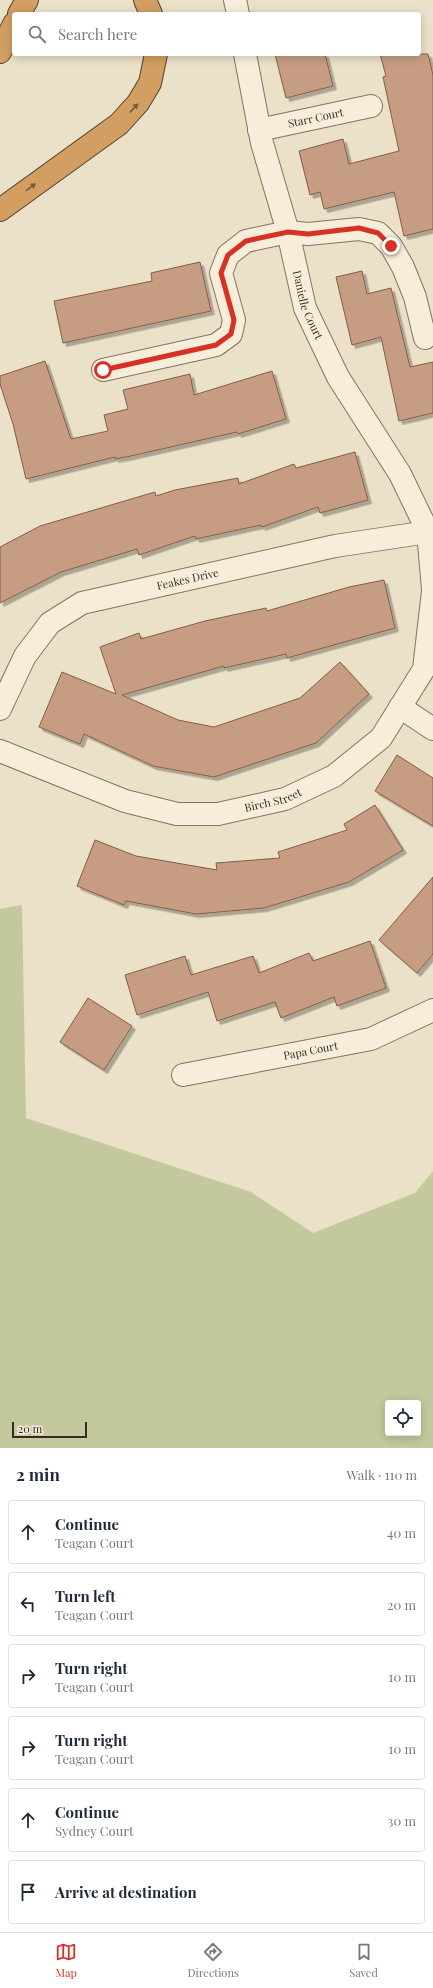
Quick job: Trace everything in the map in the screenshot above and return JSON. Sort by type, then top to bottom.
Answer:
[{"type":"highway","points":[[20,12],[27,0]]},
{"type":"highway","points":[[145,0],[150,12]]},
{"type":"highway","points":[[0,52],[12,28]]},
{"type":"highway","points":[[0,210],[119,124],[138,103],[150,83],[156,56]]},
{"type":"street","points":[[235,0],[238,12]]},
{"type":"street","name":"Danielle Court","points":[[245,56],[259,130],[288,232],[305,308],[338,377],[400,474],[428,532]]},
{"type":"street","name":"Starr Court","points":[[259,130],[371,106]]},
{"type":"street","points":[[103,370],[216,345],[231,334],[234,320],[221,273],[228,255],[246,241],[288,232],[308,234],[359,228],[378,233],[391,246],[403,267],[415,297],[425,338]]},
{"type":"street","name":"Birch Street","points":[[0,751],[125,801],[177,814],[218,814],[285,799],[334,776],[381,738],[424,670],[433,590],[428,532]]},
{"type":"street","name":"Feakes Drive","points":[[0,709],[25,656],[50,623],[82,603],[335,546],[428,532]]},
{"type":"street","points":[[400,707],[433,729]]},
{"type":"street","name":"Papa Court","points":[[183,1075],[370,1039],[433,1010]]},
{"type":"green space","points":[[22,905],[26,1118],[251,1192],[313,1233],[415,1193],[433,1171],[433,1448],[0,1448],[0,909]]},
{"type":"building","points":[[421,54],[428,54],[433,75],[433,229],[404,236],[394,192],[324,209],[320,192],[310,195],[299,151],[343,139],[349,164],[399,151],[383,77],[386,76],[381,56],[421,56]]},
{"type":"building","points":[[276,56],[326,56],[333,86],[286,98]]},
{"type":"building","points":[[200,262],[211,311],[63,343],[54,301],[152,281],[151,273]]},
{"type":"building","points":[[362,271],[367,294],[391,288],[410,367],[433,362],[433,413],[399,421],[381,337],[352,345],[336,277]]},
{"type":"building","points":[[45,361],[71,439],[108,431],[104,415],[128,409],[123,390],[190,374],[194,395],[272,371],[286,419],[238,434],[237,432],[131,456],[115,459],[115,457],[26,479],[13,424],[0,384],[0,376]]},
{"type":"building","points":[[355,452],[368,500],[320,513],[318,507],[262,527],[261,525],[196,539],[195,536],[139,555],[137,549],[61,572],[0,603],[0,547],[40,526],[155,492],[156,496],[175,490],[238,478],[239,484],[294,464],[296,468]]},
{"type":"building","points":[[384,580],[395,628],[287,658],[286,654],[224,668],[224,666],[122,695],[178,720],[214,727],[300,698],[340,662],[369,694],[316,743],[214,777],[153,766],[84,734],[80,744],[39,727],[62,672],[116,694],[100,647],[139,633],[141,639],[205,621],[266,608],[267,611],[349,587]]},
{"type":"building","points":[[397,755],[433,778],[433,826],[375,791]]},
{"type":"building","points":[[375,805],[403,850],[349,882],[264,908],[196,914],[126,901],[124,905],[77,886],[95,840],[136,856],[217,870],[216,863],[280,858],[278,852],[347,830],[344,824]]},
{"type":"building","points":[[433,877],[433,954],[417,973],[379,940]]},
{"type":"building","points":[[370,941],[386,988],[337,1006],[334,997],[281,1018],[275,1002],[217,1021],[208,992],[137,1015],[125,975],[185,956],[191,975],[253,956],[259,973],[309,953],[313,961]]},
{"type":"building","points":[[88,998],[132,1026],[104,1070],[60,1042]]},
{"type":"route","points":[[103,370],[216,345],[231,334],[234,320],[221,273],[228,255],[246,241],[288,232],[308,234],[359,228],[378,233],[391,246]]}]
